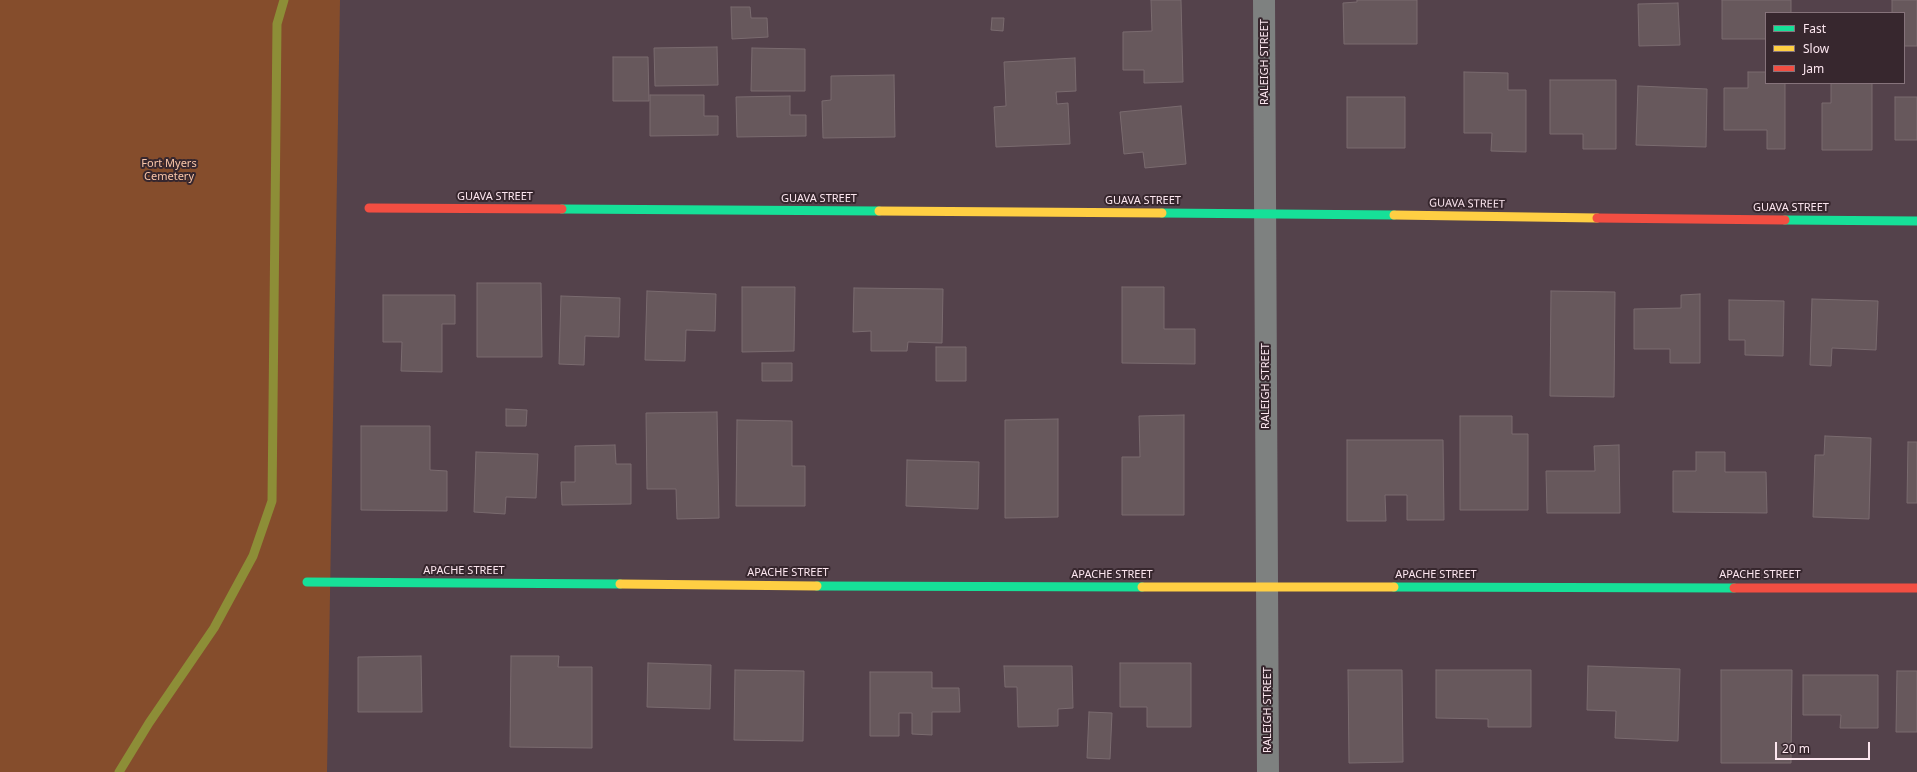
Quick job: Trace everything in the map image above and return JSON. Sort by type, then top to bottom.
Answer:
[{"type":"street","name":"RALEIGH STREET","points":[[1264,0],[1268,772]]},
{"type":"street","name":"GUAVA STREET","points":[[369,208],[1917,220]]},
{"type":"street","name":"APACHE STREET","points":[[307,582],[1268,588],[1741,586],[1917,588]]},
{"type":"green space","name":"Fort Myers Cemetery","points":[[0,0],[340,0],[327,772],[0,772]]},
{"type":"building","points":[[1151,0],[1181,0],[1183,82],[1144,83],[1144,70],[1123,70],[1123,32],[1152,31]]},
{"type":"building","points":[[1357,0],[1417,0],[1417,44],[1344,44],[1343,3],[1357,2]]},
{"type":"building","points":[[1722,0],[1791,0],[1791,12],[1765,12],[1765,39],[1722,39]]},
{"type":"building","points":[[1892,0],[1917,0],[1917,46],[1905,46],[1905,12],[1892,12]]},
{"type":"building","points":[[1678,3],[1680,45],[1639,46],[1638,4]]},
{"type":"building","points":[[731,7],[750,7],[751,18],[767,18],[768,37],[732,39]]},
{"type":"building","points":[[992,18],[1004,18],[1003,31],[991,30]]},
{"type":"building","points":[[717,47],[718,85],[655,86],[654,48]]},
{"type":"building","points":[[752,48],[805,49],[805,91],[751,91]]},
{"type":"building","points":[[613,57],[648,57],[649,101],[613,101]]},
{"type":"building","points":[[1075,58],[1076,91],[1056,92],[1057,104],[1068,103],[1070,144],[996,147],[994,107],[1006,106],[1004,62]]},
{"type":"building","points":[[1464,72],[1508,73],[1508,90],[1526,90],[1526,152],[1491,151],[1492,133],[1464,133]]},
{"type":"building","points":[[1748,72],[1765,72],[1765,84],[1785,84],[1785,149],[1767,149],[1767,130],[1724,130],[1724,88],[1748,88]]},
{"type":"building","points":[[894,75],[895,137],[823,138],[822,101],[831,100],[831,76]]},
{"type":"building","points":[[1550,80],[1616,80],[1616,149],[1583,149],[1583,134],[1550,134]]},
{"type":"building","points":[[1831,84],[1872,84],[1872,150],[1822,150],[1822,103],[1831,103]]},
{"type":"building","points":[[1638,86],[1707,89],[1706,147],[1636,145]]},
{"type":"building","points":[[650,95],[704,95],[704,116],[718,116],[718,135],[650,136]]},
{"type":"building","points":[[790,96],[790,115],[806,115],[806,136],[737,137],[736,97]]},
{"type":"building","points":[[1347,97],[1405,97],[1405,148],[1347,148]]},
{"type":"building","points":[[1895,97],[1917,97],[1917,140],[1895,140]]},
{"type":"building","points":[[1181,106],[1186,164],[1145,168],[1143,152],[1124,154],[1120,112]]},
{"type":"building","points":[[477,283],[541,283],[542,357],[477,357]]},
{"type":"building","points":[[742,287],[795,287],[794,351],[742,352]]},
{"type":"building","points":[[1122,287],[1164,287],[1164,329],[1195,329],[1195,364],[1122,363]]},
{"type":"building","points":[[854,288],[943,289],[942,343],[908,342],[907,351],[871,351],[871,331],[853,332]]},
{"type":"building","points":[[647,291],[716,294],[715,331],[686,330],[685,361],[645,360]]},
{"type":"building","points":[[1551,291],[1615,292],[1614,397],[1550,396]]},
{"type":"building","points":[[1700,294],[1700,363],[1670,363],[1670,349],[1634,349],[1634,309],[1681,308],[1681,295]]},
{"type":"building","points":[[383,295],[455,295],[455,324],[442,324],[442,372],[401,371],[402,342],[383,342]]},
{"type":"building","points":[[561,296],[620,298],[619,337],[585,336],[584,365],[559,364]]},
{"type":"building","points":[[1812,299],[1878,301],[1876,350],[1832,348],[1831,366],[1810,365]]},
{"type":"building","points":[[1729,300],[1784,301],[1783,356],[1745,355],[1745,340],[1729,340]]},
{"type":"building","points":[[936,347],[966,347],[966,381],[936,381]]},
{"type":"building","points":[[762,363],[792,363],[792,381],[762,381]]},
{"type":"building","points":[[506,409],[527,410],[526,426],[506,426]]},
{"type":"building","points":[[717,412],[719,518],[677,519],[676,489],[647,489],[646,413]]},
{"type":"building","points":[[1184,415],[1184,515],[1122,515],[1122,457],[1140,457],[1139,416]]},
{"type":"building","points":[[1460,416],[1512,416],[1512,434],[1528,434],[1528,510],[1460,510]]},
{"type":"building","points":[[1058,419],[1058,517],[1005,518],[1005,420]]},
{"type":"building","points":[[737,420],[792,421],[792,466],[805,466],[805,506],[736,506]]},
{"type":"building","points":[[361,426],[430,426],[430,470],[447,471],[447,511],[361,510]]},
{"type":"building","points":[[1825,436],[1871,438],[1869,519],[1813,517],[1815,455],[1824,455]]},
{"type":"building","points":[[1347,440],[1443,440],[1444,520],[1407,520],[1407,495],[1385,495],[1386,521],[1347,521]]},
{"type":"building","points":[[1908,442],[1917,442],[1917,503],[1907,503]]},
{"type":"building","points":[[615,445],[616,464],[631,464],[631,504],[562,505],[561,482],[575,482],[575,446]]},
{"type":"building","points":[[1619,445],[1620,513],[1547,513],[1546,471],[1595,471],[1594,446]]},
{"type":"building","points":[[476,452],[538,454],[536,498],[506,497],[505,514],[474,512]]},
{"type":"building","points":[[1696,452],[1725,452],[1725,472],[1766,472],[1767,513],[1673,512],[1673,471],[1696,471]]},
{"type":"building","points":[[907,460],[979,462],[978,509],[906,506]]},
{"type":"building","points":[[421,656],[422,712],[358,712],[358,657]]},
{"type":"building","points":[[511,656],[559,656],[558,667],[592,667],[592,748],[510,747]]},
{"type":"building","points":[[648,663],[711,665],[710,709],[647,707]]},
{"type":"building","points":[[1120,663],[1191,663],[1191,727],[1147,727],[1147,707],[1120,707]]},
{"type":"building","points":[[1004,666],[1072,666],[1073,708],[1058,709],[1058,726],[1018,727],[1017,687],[1005,687]]},
{"type":"building","points":[[1588,666],[1680,669],[1678,741],[1615,738],[1616,711],[1587,710]]},
{"type":"building","points":[[735,670],[804,671],[803,741],[734,740]]},
{"type":"building","points":[[1348,670],[1402,670],[1403,762],[1349,763]]},
{"type":"building","points":[[1436,670],[1531,670],[1531,727],[1488,727],[1488,719],[1436,718]]},
{"type":"building","points":[[1721,670],[1792,670],[1791,763],[1721,763]]},
{"type":"building","points":[[1897,671],[1917,671],[1917,732],[1896,732]]},
{"type":"building","points":[[870,672],[932,672],[932,688],[959,688],[960,712],[932,712],[932,735],[912,734],[912,713],[899,713],[899,736],[870,736]]},
{"type":"building","points":[[1803,675],[1878,675],[1878,728],[1840,728],[1841,715],[1803,715]]},
{"type":"building","points":[[1089,712],[1112,713],[1110,759],[1087,758]]},
{"type":"waterway","points":[[119,772],[149,723],[214,628],[253,556],[272,501],[277,24],[284,0]]},
{"type":"traffic: fast","points":[[562,209],[879,211]]},
{"type":"traffic: fast","points":[[1162,213],[1394,215]]},
{"type":"traffic: fast","points":[[1785,220],[1917,221]]},
{"type":"traffic: fast","points":[[307,582],[620,584]]},
{"type":"traffic: fast","points":[[817,586],[1142,587]]},
{"type":"traffic: fast","points":[[1394,587],[1734,588]]},
{"type":"traffic: slow","points":[[879,211],[1162,213]]},
{"type":"traffic: slow","points":[[1394,215],[1597,218]]},
{"type":"traffic: slow","points":[[620,584],[817,586]]},
{"type":"traffic: slow","points":[[1142,587],[1394,587]]},
{"type":"traffic: jam","points":[[369,208],[562,209]]},
{"type":"traffic: jam","points":[[1597,218],[1785,220]]},
{"type":"traffic: jam","points":[[1734,588],[1917,588]]}]
